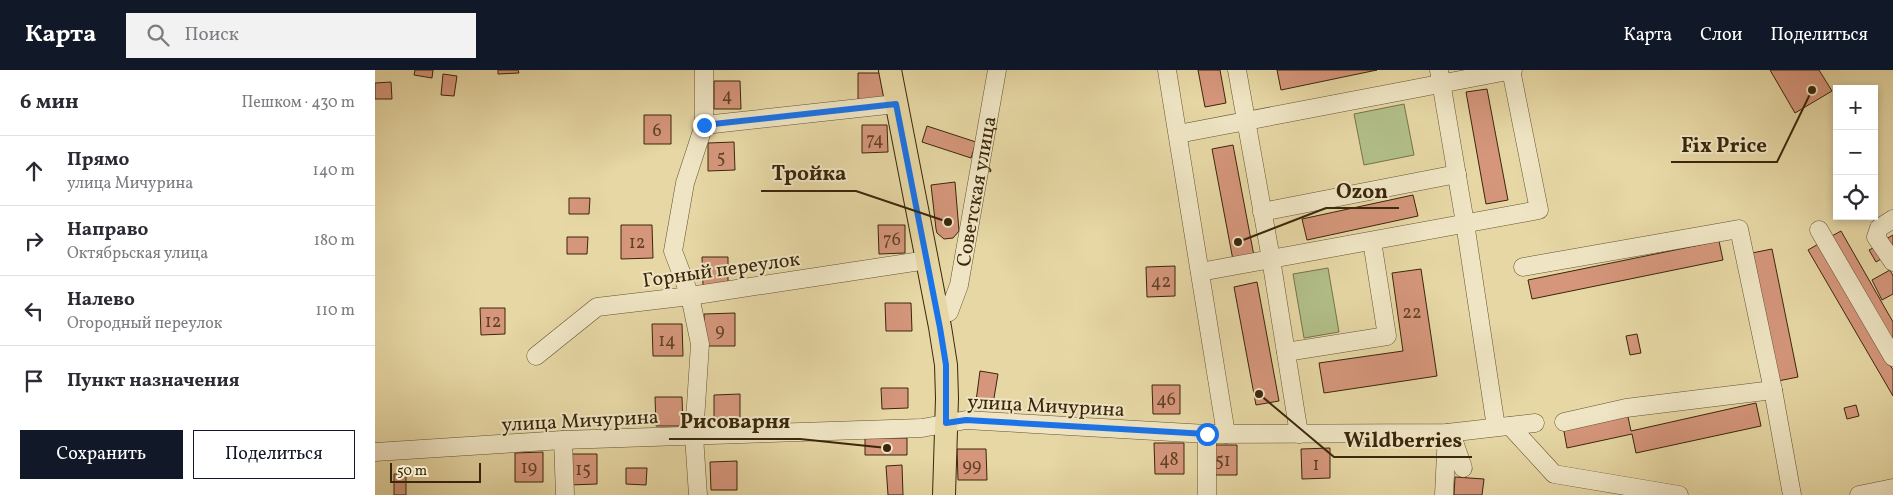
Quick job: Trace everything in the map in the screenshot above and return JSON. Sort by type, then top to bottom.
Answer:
[{"type":"main road","points":[[890,70],[946,365],[944,495]]},
{"type":"street","points":[[698,495],[694,436],[700,344],[690,296],[673,251],[685,184],[704,125],[704,70]]},
{"type":"street","name":"Советская улица","points":[[949,312],[961,277],[997,70]]},
{"type":"street","points":[[1167,70],[1226,434]]},
{"type":"street","points":[[1237,70],[1271,260],[1299,434]]},
{"type":"street","points":[[1178,134],[1246,121],[1440,77],[1512,70],[1539,210],[1200,272]]},
{"type":"street","points":[[1440,77],[1503,427],[1554,474],[1679,495]]},
{"type":"street","points":[[704,125],[896,104]]},
{"type":"street","points":[[1262,212],[1457,174]]},
{"type":"street","points":[[1893,219],[1879,228],[1876,238],[1893,262]]},
{"type":"street","points":[[1523,267],[1739,228],[1773,390],[1792,495]]},
{"type":"street","points":[[1819,230],[1893,357]]},
{"type":"street","points":[[1286,352],[1387,336],[1372,240]]},
{"type":"street","name":"Горный переулок","points":[[536,356],[597,307],[690,296],[927,260]]},
{"type":"street","points":[[1564,422],[1626,408],[1773,390]]},
{"type":"street","name":"улица Мичурина","points":[[375,452],[563,440],[922,428],[966,420],[1207,434],[1449,433],[1535,423]]},
{"type":"street","points":[[1449,433],[1463,468]]},
{"type":"street","points":[[1444,495],[1449,433]]},
{"type":"street","points":[[1207,434],[1207,495]]},
{"type":"street","points":[[563,440],[565,495]]},
{"type":"street","points":[[1859,495],[1893,488]]},
{"type":"green space","points":[[1404,104],[1414,155],[1364,165],[1354,114]]},
{"type":"green space","points":[[1328,268],[1339,332],[1304,338],[1293,274]]},
{"type":"building","points":[[415,70],[433,70],[432,78],[414,75]]},
{"type":"building","points":[[498,70],[518,70],[519,73],[498,74]]},
{"type":"building","points":[[1198,70],[1220,70],[1226,103],[1205,107]]},
{"type":"building","points":[[1277,70],[1377,70],[1281,90]]},
{"type":"building","points":[[1770,70],[1819,70],[1832,91],[1795,113]]},
{"type":"building","points":[[858,73],[883,73],[884,100],[858,100]]},
{"type":"building","points":[[443,74],[457,76],[454,96],[441,95]]},
{"type":"building","points":[[714,81],[740,81],[741,109],[714,109]]},
{"type":"building","points":[[391,82],[392,99],[375,99],[375,83]]},
{"type":"building","points":[[1487,89],[1508,200],[1486,204],[1466,92]]},
{"type":"building","points":[[644,115],[671,115],[671,144],[644,144]]},
{"type":"building","points":[[862,125],[887,125],[888,152],[862,153]]},
{"type":"building","points":[[927,126],[976,142],[971,158],[922,142]]},
{"type":"building","points":[[734,142],[735,170],[708,171],[708,143]]},
{"type":"building","points":[[1233,145],[1254,256],[1233,260],[1212,149]]},
{"type":"building","points":[[955,182],[959,231],[953,238],[944,239],[937,233],[936,229],[931,185]]},
{"type":"building","points":[[1413,195],[1418,216],[1307,240],[1302,219]]},
{"type":"building","points":[[569,198],[590,198],[589,214],[569,214]]},
{"type":"building","points":[[621,225],[652,225],[653,258],[621,259]]},
{"type":"building","points":[[878,225],[905,225],[905,253],[879,254]]},
{"type":"building","points":[[1841,231],[1893,322],[1893,346],[1830,237]]},
{"type":"building","points":[[1893,235],[1893,252],[1886,239]]},
{"type":"building","points":[[567,237],[588,237],[587,254],[567,254]]},
{"type":"building","points":[[1719,241],[1723,260],[1532,299],[1528,280]]},
{"type":"building","points":[[1820,243],[1893,370],[1893,396],[1808,250]]},
{"type":"building","points":[[1875,247],[1881,259],[1876,262],[1869,250]]},
{"type":"building","points":[[1772,249],[1798,377],[1778,381],[1752,253]]},
{"type":"building","points":[[702,257],[728,257],[728,285],[703,285]]},
{"type":"building","points":[[1175,266],[1175,296],[1147,297],[1146,267]]},
{"type":"building","points":[[1421,269],[1437,376],[1324,393],[1319,363],[1403,351],[1392,273]]},
{"type":"building","points":[[1890,270],[1893,276],[1893,294],[1882,300],[1872,280]]},
{"type":"building","points":[[1257,282],[1279,401],[1256,405],[1234,287]]},
{"type":"building","points":[[885,303],[911,303],[912,331],[886,331]]},
{"type":"building","points":[[480,308],[505,308],[505,334],[481,335]]},
{"type":"building","points":[[735,313],[735,346],[705,346],[704,314]]},
{"type":"building","points":[[652,324],[682,324],[683,356],[653,356]]},
{"type":"building","points":[[1637,334],[1641,353],[1630,355],[1626,336]]},
{"type":"building","points":[[980,371],[998,374],[993,404],[976,401]]},
{"type":"building","points":[[1152,385],[1180,385],[1180,414],[1153,414]]},
{"type":"building","points":[[881,388],[908,388],[908,408],[882,409]]},
{"type":"building","points":[[740,394],[740,422],[714,423],[714,395]]},
{"type":"building","points":[[655,397],[682,397],[683,426],[656,426]]},
{"type":"building","points":[[1756,403],[1761,426],[1636,453],[1632,434],[1567,448],[1563,426],[1627,412],[1631,431]]},
{"type":"building","points":[[1856,405],[1859,416],[1847,419],[1844,408]]},
{"type":"building","points":[[865,438],[907,438],[907,455],[865,455]]},
{"type":"building","points":[[1154,443],[1184,443],[1184,474],[1155,474]]},
{"type":"building","points":[[1208,445],[1237,445],[1237,475],[1209,475]]},
{"type":"building","points":[[1330,448],[1330,478],[1302,479],[1301,449]]},
{"type":"building","points":[[957,449],[986,449],[987,480],[958,480]]},
{"type":"building","points":[[543,452],[543,482],[515,482],[515,453]]},
{"type":"building","points":[[568,454],[597,454],[597,484],[569,485]]},
{"type":"building","points":[[737,461],[737,490],[711,490],[710,462]]},
{"type":"building","points":[[902,465],[903,495],[888,495],[886,466]]},
{"type":"building","points":[[626,468],[647,468],[646,485],[626,484]]},
{"type":"building","points":[[394,474],[406,474],[406,495],[394,495]]},
{"type":"building","points":[[1455,477],[1484,479],[1482,495],[1454,495]]},
{"type":"place","name":"Fix Price","points":[[1812,90]]},
{"type":"place","name":"Тройка","points":[[948,222]]},
{"type":"place","name":"Ozon","points":[[1238,242]]},
{"type":"place","name":"Wildberries","points":[[1259,394]]},
{"type":"place","name":"Рисоварня","points":[[887,448]]},
{"type":"route","points":[[704,125],[896,104],[946,365],[946,423],[966,420],[1207,434]]}]
